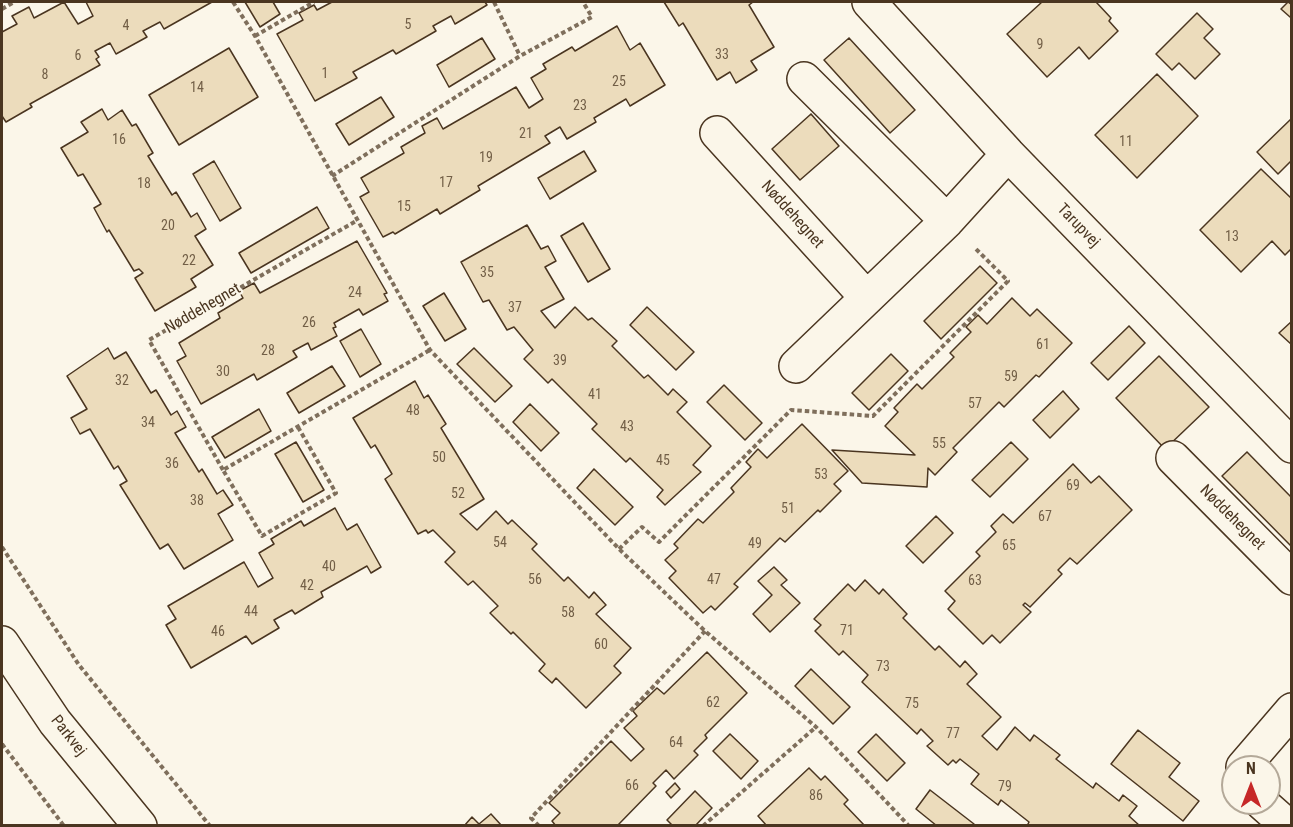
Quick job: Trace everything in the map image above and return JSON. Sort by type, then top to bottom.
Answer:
[{"type":"street","name":"Tarupvej","points":[[869,2],[1008,154],[1292,446]]},
{"type":"street","points":[[804,79],[947,221]]},
{"type":"street","name":"Nøddehegnet","points":[[717,133],[867,298]]},
{"type":"street","points":[[796,366],[947,221],[1008,154]]},
{"type":"street","name":"Nøddehegnet","points":[[1173,458],[1292,578]]},
{"type":"street","name":"Parkvej","points":[[2,643],[56,722],[140,825]]},
{"type":"street","points":[[1254,755],[1292,710]]},
{"type":"street","points":[[1276,815],[1288,825]]},
{"type":"path","points":[[2,9],[14,2]]},
{"type":"path","points":[[233,2],[255,36],[356,221],[430,350],[619,549],[705,631],[816,727],[909,825]]},
{"type":"path","points":[[255,36],[314,2]]},
{"type":"path","points":[[494,2],[520,56]]},
{"type":"path","points":[[332,176],[520,56],[592,17],[583,2]]},
{"type":"path","name":"Nøddehegnet","points":[[298,427],[336,493],[262,536],[149,340],[356,221]]},
{"type":"path","points":[[619,549],[642,527],[659,542],[791,410],[873,416],[1000,290],[1008,281],[947,221]]},
{"type":"path","points":[[224,470],[430,350]]},
{"type":"path","points":[[2,547],[79,665],[210,825]]},
{"type":"path","points":[[539,825],[531,818],[705,631]]},
{"type":"path","points":[[703,825],[816,727]]},
{"type":"path","points":[[2,744],[64,825]]},
{"type":"building","points":[[64,2],[78,24],[93,16],[86,2],[212,2],[164,29],[160,22],[143,31],[147,37],[116,54],[110,43],[95,51],[100,65],[30,104],[32,107],[6,122],[2,116],[2,32],[17,24],[12,16],[29,7],[34,18]]},
{"type":"building","points":[[245,2],[273,2],[280,14],[260,27]]},
{"type":"building","points":[[332,2],[485,2],[487,5],[455,24],[451,16],[433,26],[436,31],[396,54],[393,50],[353,72],[357,78],[315,101],[277,34],[303,20],[299,13],[314,5],[317,10]]},
{"type":"building","points":[[664,2],[753,2],[749,5],[774,47],[751,61],[757,70],[736,83],[730,72],[717,80],[683,23],[679,26]]},
{"type":"building","points":[[1042,2],[1096,2],[1111,18],[1109,21],[1118,31],[1089,59],[1079,47],[1047,77],[1007,34]]},
{"type":"building","points":[[1288,2],[1292,5],[1290,17],[1281,9]]},
{"type":"building","points":[[1197,13],[1213,29],[1204,38],[1220,54],[1195,79],[1179,63],[1172,70],[1156,54]]},
{"type":"building","points":[[617,26],[630,50],[640,43],[665,85],[630,106],[626,99],[594,118],[596,122],[567,139],[560,127],[545,136],[550,143],[478,186],[480,190],[440,214],[437,209],[395,234],[393,232],[383,237],[360,197],[369,192],[361,178],[404,153],[401,147],[425,133],[422,126],[437,118],[443,129],[516,87],[529,108],[543,99],[531,78],[546,69],[543,64],[572,47],[575,51]]},
{"type":"building","points":[[482,38],[495,59],[449,87],[437,65]]},
{"type":"building","points":[[849,38],[915,110],[890,133],[824,60]]},
{"type":"building","points":[[229,48],[258,97],[179,145],[149,95]]},
{"type":"building","points":[[1157,74],[1198,116],[1137,178],[1095,135]]},
{"type":"building","points":[[381,97],[394,117],[349,145],[336,124]]},
{"type":"building","points":[[102,109],[108,120],[122,110],[132,126],[136,124],[153,153],[148,156],[172,195],[176,192],[191,217],[197,213],[206,229],[195,236],[213,265],[191,279],[196,287],[155,311],[135,278],[143,273],[139,269],[134,271],[109,230],[107,232],[94,208],[101,204],[83,174],[78,176],[61,148],[88,132],[81,122]]},
{"type":"building","points":[[811,114],[839,146],[800,180],[772,149]]},
{"type":"building","points":[[1292,118],[1292,160],[1278,174],[1257,152]]},
{"type":"building","points":[[584,151],[596,171],[550,199],[538,178]]},
{"type":"building","points":[[214,161],[241,208],[220,221],[193,174]]},
{"type":"building","points":[[1261,169],[1292,199],[1292,248],[1285,255],[1272,241],[1241,272],[1200,230]]},
{"type":"building","points":[[317,207],[329,228],[251,273],[239,253]]},
{"type":"building","points":[[583,223],[610,269],[588,282],[561,236]]},
{"type":"building","points":[[527,225],[541,249],[548,246],[556,261],[545,267],[564,299],[541,311],[555,328],[575,307],[588,320],[592,318],[617,341],[612,346],[644,378],[648,375],[668,395],[673,389],[687,402],[677,412],[711,446],[693,465],[701,472],[665,505],[657,497],[663,490],[630,458],[626,462],[592,429],[597,424],[552,379],[548,383],[524,359],[533,350],[514,327],[507,330],[489,300],[483,302],[461,262]]},
{"type":"building","points":[[357,241],[387,293],[384,294],[388,301],[363,315],[359,309],[334,323],[336,327],[333,328],[337,336],[311,350],[308,343],[293,351],[297,357],[257,380],[254,374],[201,404],[177,361],[186,356],[179,343],[220,318],[218,313],[243,298],[239,291],[254,283],[260,293]]},
{"type":"building","points":[[980,266],[997,283],[941,339],[924,321]]},
{"type":"building","points":[[444,293],[466,329],[445,341],[423,306]]},
{"type":"building","points":[[1012,298],[1030,316],[1037,309],[1072,343],[1039,377],[1036,375],[1004,407],[999,402],[953,448],[957,452],[935,475],[928,468],[927,487],[862,483],[832,450],[915,455],[885,426],[898,412],[894,408],[917,384],[922,389],[954,357],[950,353],[971,332],[966,327],[978,315],[987,324]]},
{"type":"building","points":[[647,307],[694,352],[676,370],[630,325]]},
{"type":"building","points":[[1292,321],[1292,345],[1279,333]]},
{"type":"building","points":[[1129,326],[1145,343],[1108,380],[1091,363]]},
{"type":"building","points":[[361,329],[381,364],[360,377],[340,341]]},
{"type":"building","points":[[108,348],[114,359],[126,352],[151,393],[156,390],[171,415],[177,411],[186,427],[175,433],[199,472],[202,469],[217,494],[223,490],[233,505],[218,514],[233,540],[184,569],[168,544],[160,549],[120,485],[127,481],[118,466],[114,469],[90,429],[80,434],[71,418],[87,409],[67,376]]},
{"type":"building","points":[[474,348],[512,386],[495,402],[457,364]]},
{"type":"building","points":[[891,354],[908,371],[869,410],[852,393]]},
{"type":"building","points":[[1159,356],[1209,407],[1165,449],[1116,398]]},
{"type":"building","points":[[332,366],[345,386],[299,413],[287,393]]},
{"type":"building","points":[[415,381],[424,398],[428,395],[446,424],[441,428],[484,499],[460,514],[477,530],[496,511],[508,524],[512,520],[537,544],[532,549],[564,581],[568,577],[589,598],[594,592],[606,605],[596,614],[631,648],[614,666],[621,673],[586,708],[556,678],[552,683],[539,671],[545,664],[490,613],[498,606],[473,581],[468,585],[445,562],[455,552],[433,530],[428,533],[426,530],[418,534],[385,479],[392,474],[375,445],[371,448],[353,418]]},
{"type":"building","points":[[724,385],[762,423],[745,440],[707,402]]},
{"type":"building","points":[[1063,391],[1079,409],[1050,438],[1033,420]]},
{"type":"building","points":[[530,404],[559,433],[541,451],[513,422]]},
{"type":"building","points":[[259,409],[271,431],[225,458],[212,437]]},
{"type":"building","points":[[802,424],[848,471],[834,484],[841,491],[785,542],[780,538],[734,584],[738,587],[715,610],[711,606],[703,613],[669,578],[676,571],[665,560],[678,548],[674,544],[698,519],[703,523],[734,492],[731,488],[751,467],[746,462],[758,449],[767,458]]},
{"type":"building","points":[[296,442],[324,490],[303,502],[275,454]]},
{"type":"building","points":[[1011,442],[1028,459],[990,497],[972,480]]},
{"type":"building","points":[[1247,452],[1292,498],[1292,547],[1222,476]]},
{"type":"building","points":[[1073,464],[1091,483],[1099,476],[1132,510],[1077,564],[1070,558],[1058,570],[1062,574],[1030,607],[1025,603],[1023,605],[1031,612],[1000,643],[992,635],[983,644],[948,609],[955,601],[945,591],[980,556],[976,552],[996,532],[991,526],[1003,514],[1013,523]]},
{"type":"building","points":[[594,469],[633,507],[615,525],[577,488]]},
{"type":"building","points":[[335,508],[347,530],[357,524],[381,567],[371,573],[367,566],[321,592],[323,597],[295,614],[292,610],[274,620],[279,628],[252,644],[246,636],[191,668],[166,625],[176,619],[168,606],[244,562],[258,587],[273,578],[259,553],[274,544],[271,539],[301,521],[304,526]]},
{"type":"building","points":[[936,516],[953,533],[923,563],[906,546]]},
{"type":"building","points":[[774,567],[787,580],[781,585],[800,603],[770,632],[753,614],[772,595],[758,581]]},
{"type":"building","points":[[865,580],[879,594],[883,589],[907,614],[903,618],[935,650],[939,646],[960,667],[965,661],[977,674],[967,684],[1001,717],[982,736],[997,750],[1015,727],[1030,741],[1034,735],[1060,755],[1056,759],[1093,788],[1096,783],[1119,801],[1123,795],[1137,806],[1129,816],[1140,826],[1027,826],[1029,822],[1001,800],[998,805],[971,784],[979,774],[960,759],[956,763],[953,760],[948,765],[927,746],[933,741],[921,729],[917,734],[862,682],[868,675],[843,651],[839,655],[815,631],[821,625],[814,619],[848,584],[855,591]]},
{"type":"building","points":[[707,652],[747,693],[705,735],[707,738],[694,751],[698,755],[674,779],[666,770],[653,783],[656,786],[617,826],[556,826],[552,821],[560,813],[549,803],[611,741],[631,761],[644,749],[624,728],[637,716],[633,711],[657,688],[664,694]]},
{"type":"building","points":[[811,669],[850,707],[833,724],[795,686]]},
{"type":"building","points":[[1138,730],[1180,763],[1169,777],[1199,801],[1183,821],[1111,764]]},
{"type":"building","points":[[730,734],[758,761],[741,779],[713,751]]},
{"type":"building","points":[[876,734],[905,763],[887,781],[858,752]]},
{"type":"building","points":[[809,768],[821,780],[825,776],[848,800],[844,804],[865,826],[767,826],[758,816]]},
{"type":"building","points":[[675,783],[680,789],[671,798],[666,792]]},
{"type":"building","points":[[930,790],[974,824],[972,826],[937,826],[916,809]]},
{"type":"building","points":[[695,791],[712,808],[695,826],[673,826],[667,820]]},
{"type":"building","points":[[491,814],[502,826],[464,826],[472,817],[479,824]]}]
